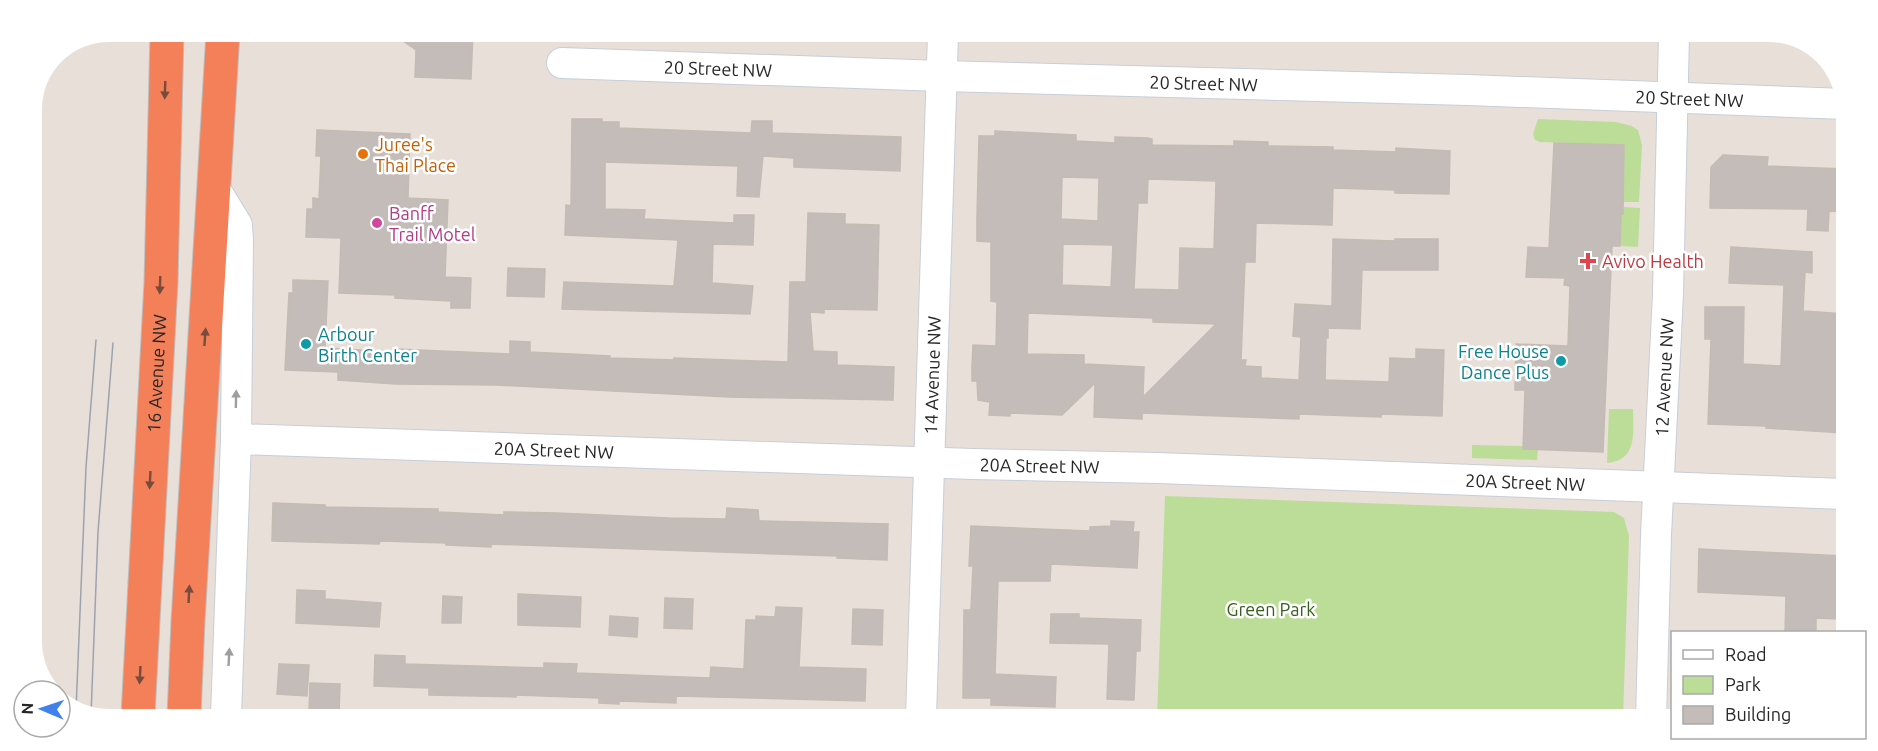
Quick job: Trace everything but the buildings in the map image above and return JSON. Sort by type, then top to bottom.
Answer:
[{"type":"highway","name":"16 Avenue NW","points":[[138,709],[160,282],[166,42]]},
{"type":"highway","points":[[184,709],[222,42]]},
{"type":"street","name":"14 Avenue NW","points":[[921,709],[943,42]]},
{"type":"street","name":"12 Avenue NW","points":[[1651,709],[1668,294],[1674,42]]},
{"type":"street","name":"20 Street NW","points":[[562,63],[1468,90],[1836,104]]},
{"type":"street","points":[[215,189],[237,225],[238,240],[236,439],[226,709]]},
{"type":"street","name":"20A Street NW","points":[[236,439],[929,463],[1158,468],[1836,494]]},
{"type":"green space","points":[[1538,119],[1616,122],[1638,130],[1642,145],[1639,202],[1623,202],[1624,145],[1540,142],[1535,140],[1533,134]]},
{"type":"green space","points":[[1624,207],[1640,208],[1638,247],[1620,246],[1621,214],[1623,214]]},
{"type":"green space","points":[[1609,409],[1633,409],[1633,436],[1629,451],[1624,457],[1607,463]]},
{"type":"green space","points":[[1472,445],[1523,446],[1523,449],[1538,450],[1537,460],[1472,458]]},
{"type":"green space","name":"Green Park","points":[[1165,496],[1614,512],[1624,518],[1629,536],[1623,709],[1157,709]]},
{"type":"tram line","points":[[76,701],[86,467],[96,340]]},
{"type":"tram line","points":[[91,706],[98,532],[113,343]]},
{"type":"place","name":"Juree's Thai Place","points":[[363,154]]},
{"type":"place","name":"Banff Trail Motel","points":[[377,223]]},
{"type":"place","name":"Avivo Health","points":[[1588,261]]},
{"type":"place","name":"Arbour Birth Center","points":[[306,344]]},
{"type":"place","name":"Free House Dance Plus","points":[[1561,361]]}]
